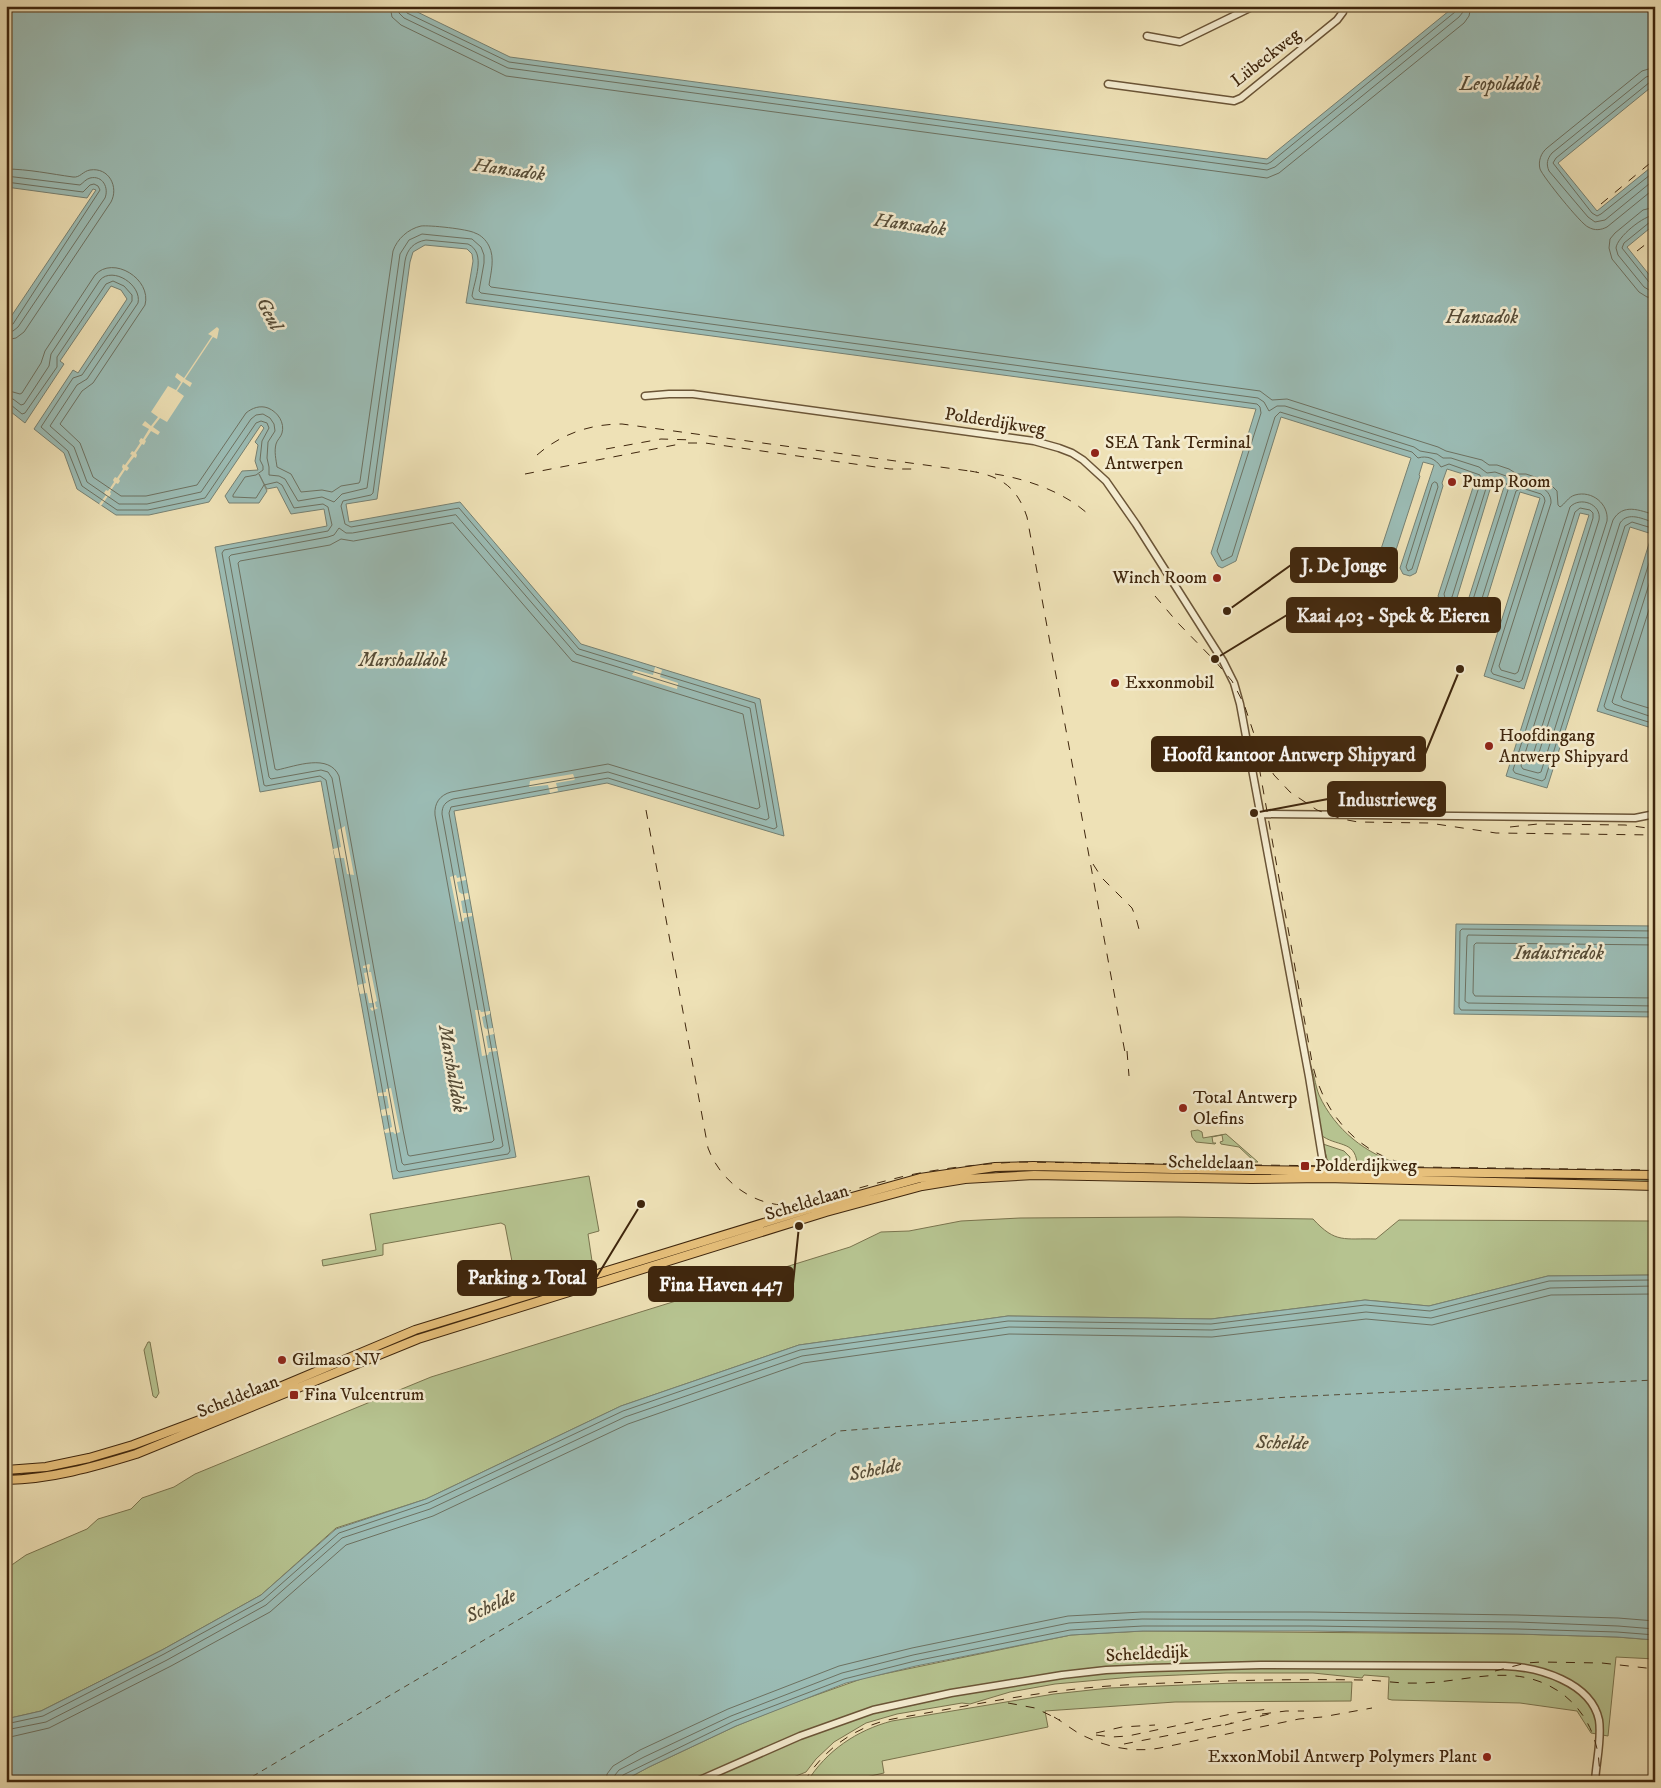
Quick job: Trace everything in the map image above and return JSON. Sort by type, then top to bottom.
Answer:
[{"type":"main road","name":"Scheldelaan","points":[[6,1470],[46,1466],[89,1458],[215,1419],[418,1339],[776,1228],[825,1208],[920,1178],[995,1167],[1033,1166],[1251,1170],[1655,1186]]},
{"type":"main road","points":[[1163,1168],[1168,1177]]},
{"type":"main road","points":[[1250,1179],[1251,1170]]},
{"type":"main road","name":"Scheldelaan","points":[[6,1480],[47,1476],[91,1468],[136,1454],[332,1364],[415,1330],[773,1220],[922,1186],[965,1179],[1034,1175],[1250,1179],[1325,1174],[1655,1175]]},
{"type":"main road","points":[[773,1220],[776,1228]]},
{"type":"main road","points":[[692,1245],[695,1253]]},
{"type":"main road","points":[[332,1364],[336,1372]]},
{"type":"street","points":[[1147,36],[1180,42],[1254,6]]},
{"type":"street","name":"Lübeckweg","points":[[1108,84],[1234,101],[1246,94],[1337,20],[1343,9]]},
{"type":"street","name":"Polderdijkweg","points":[[645,396],[693,394],[1034,441],[1060,448],[1083,460],[1106,481],[1179,588],[1223,661],[1234,683],[1240,704],[1325,1174]]},
{"type":"street","points":[[1260,814],[1634,818],[1655,814]]},
{"type":"street","name":"Scheldedijk","points":[[695,1782],[800,1736],[873,1710],[951,1693],[1062,1675],[1106,1670],[1260,1665],[1513,1666],[1536,1670],[1566,1682],[1588,1699],[1598,1717],[1599,1733],[1595,1782]]},
{"type":"green space","points":[[1309,1062],[1319,1095],[1326,1108],[1343,1130],[1364,1147],[1402,1165],[1357,1163],[1353,1151],[1349,1147],[1321,1135]]},
{"type":"green space","points":[[1198,1130],[1202,1132],[1203,1138],[1226,1134],[1258,1162],[1255,1162],[1239,1147],[1221,1144],[1220,1142],[1223,1141],[1222,1135],[1212,1137],[1215,1144],[1196,1142],[1192,1137],[1191,1131]]},
{"type":"green space","points":[[1323,1144],[1344,1151],[1350,1157],[1349,1164],[1334,1164],[1334,1167],[1327,1159]]},
{"type":"green space","points":[[1336,1174],[1655,1178],[1655,1180],[1635,1182],[1337,1177]]},
{"type":"green space","points":[[589,1176],[599,1231],[588,1234],[592,1261],[515,1277],[505,1225],[501,1223],[383,1244],[383,1255],[323,1266],[322,1260],[376,1250],[370,1214]]},
{"type":"green space","points":[[1179,1217],[1313,1219],[1328,1233],[1341,1238],[1356,1239],[1376,1239],[1399,1220],[1655,1221],[1655,1275],[1548,1276],[1429,1306],[1365,1300],[1211,1319],[1008,1316],[799,1345],[621,1406],[426,1499],[336,1528],[261,1595],[162,1650],[41,1711],[6,1719],[6,1569],[26,1555],[87,1529],[98,1519],[131,1509],[142,1498],[174,1487],[195,1474],[431,1377],[850,1247],[881,1232],[909,1231],[961,1221],[1020,1218]]},
{"type":"green space","points":[[148,1342],[150,1342],[159,1393],[156,1398],[153,1396],[144,1350]]},
{"type":"green space","points":[[1143,1631],[1516,1634],[1617,1637],[1655,1640],[1655,1659],[1616,1657],[1608,1736],[1591,1733],[1577,1711],[1520,1703],[1388,1699],[1389,1677],[1364,1675],[1362,1678],[1313,1673],[1226,1673],[1132,1677],[1055,1684],[1010,1692],[970,1704],[962,1703],[897,1714],[866,1723],[834,1742],[816,1759],[806,1772],[781,1782],[621,1782],[736,1726],[864,1678],[1071,1635]]},
{"type":"green space","points":[[1352,1682],[1351,1701],[1175,1702],[1045,1711],[1048,1727],[882,1761],[884,1773],[866,1777],[867,1782],[807,1782],[823,1761],[844,1743],[867,1730],[892,1721],[1054,1694],[1109,1688],[1235,1683]]},
{"type":"water","points":[[6,6],[405,6],[510,57],[1267,159],[1455,6],[1655,6],[1655,84],[1558,163],[1597,211],[1655,164],[1655,224],[1627,247],[1655,282],[1655,729],[1597,711],[1652,534],[1630,527],[1547,788],[1506,776],[1589,515],[1580,513],[1524,689],[1484,676],[1540,498],[1520,492],[1482,615],[1471,621],[1465,610],[1504,487],[1492,483],[1456,601],[1449,605],[1442,603],[1438,596],[1476,478],[1447,469],[1416,573],[1410,576],[1403,574],[1400,568],[1434,465],[1423,462],[1395,553],[1390,556],[1384,554],[1381,549],[1411,458],[1281,417],[1236,561],[1222,568],[1218,566],[1211,553],[1256,409],[466,303],[473,261],[472,254],[467,249],[425,245],[413,252],[410,262],[377,499],[346,504],[349,522],[460,502],[581,644],[760,699],[784,836],[607,783],[454,811],[516,1157],[393,1179],[321,781],[260,792],[215,547],[327,526],[324,509],[291,514],[277,487],[267,489],[259,474],[267,491],[259,503],[229,503],[225,496],[242,471],[258,470],[255,461],[258,445],[255,442],[264,428],[261,425],[209,502],[149,515],[116,515],[77,489],[64,453],[34,429],[73,370],[78,373],[127,299],[121,290],[111,286],[60,361],[64,364],[25,423],[6,408],[6,324],[96,190],[93,189],[87,198],[6,187]]},
{"type":"water","name":"Industriedok","points":[[1456,924],[1655,926],[1655,1017],[1454,1014]]},
{"type":"water","name":"Schelde","points":[[1655,1275],[1655,1640],[1516,1634],[1310,1631],[1143,1631],[1071,1635],[916,1666],[846,1683],[736,1726],[621,1782],[6,1782],[6,1719],[41,1711],[162,1650],[261,1595],[336,1529],[426,1499],[621,1406],[799,1345],[1008,1316],[1211,1319],[1365,1300],[1429,1306],[1548,1276]]},
{"type":"pier","points":[[217,327],[219,329],[217,339],[213,337],[185,379],[192,383],[190,387],[183,382],[177,391],[184,396],[167,422],[160,418],[153,427],[160,432],[158,435],[151,431],[144,445],[142,444],[136,453],[136,458],[134,457],[127,466],[129,468],[127,471],[125,470],[118,484],[116,483],[110,492],[111,494],[101,506],[99,504],[106,495],[104,493],[106,490],[108,491],[115,477],[117,478],[123,469],[123,464],[125,465],[132,455],[130,454],[132,451],[134,452],[140,443],[139,441],[141,438],[143,439],[149,429],[142,425],[145,421],[151,426],[158,417],[151,412],[168,386],[176,390],[181,382],[175,377],[177,373],[184,378],[212,336],[208,334]]},
{"type":"pier","points":[[655,667],[662,670],[660,677],[678,683],[677,689],[632,675],[635,670],[653,675]]},
{"type":"pier","points":[[573,774],[574,780],[556,783],[558,791],[550,793],[548,785],[529,787],[530,781]]},
{"type":"pier","points":[[345,826],[354,875],[347,874],[344,858],[335,858],[333,849],[341,847],[338,830]]},
{"type":"pier","points":[[456,875],[457,878],[465,876],[466,880],[457,882],[459,892],[462,894],[468,893],[469,899],[461,901],[463,913],[472,913],[472,916],[464,918],[464,921],[459,922],[450,877]]},
{"type":"pier","points":[[369,964],[369,972],[371,972],[377,1001],[375,1002],[376,1007],[378,1008],[372,1011],[370,1008],[374,1007],[374,1003],[369,1003],[367,993],[360,994],[358,985],[366,983],[364,973],[368,972],[367,968],[363,968],[363,966]]},
{"type":"pier","points":[[475,1010],[480,1010],[481,1012],[490,1011],[490,1014],[482,1017],[486,1029],[493,1028],[494,1034],[486,1036],[488,1048],[496,1048],[497,1051],[489,1052],[488,1055],[482,1056]]},
{"type":"pier","points":[[391,1088],[400,1132],[395,1134],[393,1132],[385,1133],[384,1130],[392,1127],[390,1115],[382,1116],[381,1110],[389,1108],[387,1096],[378,1096],[378,1093],[386,1092],[386,1089]]},
{"type":"ferry route","points":[[243,1782],[839,1431],[1288,1397],[1655,1380]]},
{"type":"railway","points":[[1601,204],[1655,159]]},
{"type":"railway","points":[[1637,251],[1655,237]]},
{"type":"railway","points":[[537,455],[556,441],[576,432],[587,428],[622,424],[977,472]]},
{"type":"railway","points":[[606,449],[661,439],[694,440]]},
{"type":"railway","points":[[688,443],[705,443],[890,469],[915,469]]},
{"type":"railway","points":[[525,474],[680,444]]},
{"type":"railway","points":[[970,471],[991,476],[1006,485],[1018,498],[1027,517],[1126,1058]]},
{"type":"railway","points":[[995,474],[1020,479],[1056,493],[1068,499],[1088,514]]},
{"type":"railway","points":[[1155,596],[1232,681],[1244,704],[1260,752],[1274,775],[1290,792],[1317,810],[1342,819],[1358,822],[1429,823],[1496,833],[1655,835]]},
{"type":"railway","points":[[1256,750],[1312,1062],[1317,1080],[1332,1112],[1355,1138],[1385,1157],[1402,1163]]},
{"type":"railway","points":[[646,810],[708,1148],[714,1161],[731,1182],[754,1198],[780,1205],[794,1205],[820,1200],[919,1173],[1018,1162],[1655,1170]]},
{"type":"railway","points":[[1510,827],[1538,824],[1625,825],[1655,829]]},
{"type":"railway","points":[[1093,864],[1102,878],[1132,908],[1140,933]]},
{"type":"railway","points":[[1127,1051],[1129,1076]]},
{"type":"railway","points":[[1495,1671],[1526,1663],[1541,1662],[1602,1663],[1655,1669]]},
{"type":"railway","points":[[804,1782],[832,1748],[856,1732],[870,1726],[898,1718],[1029,1695],[1082,1688],[1162,1683],[1257,1680],[1368,1680],[1419,1683],[1493,1675],[1508,1675],[1538,1681],[1553,1688],[1577,1708],[1593,1735],[1597,1750],[1599,1782]]},
{"type":"railway","points":[[1008,1703],[1035,1708],[1060,1720]]},
{"type":"railway","points":[[1054,1717],[1080,1734],[1099,1742],[1119,1748],[1140,1750],[1160,1748],[1299,1719],[1372,1708]]},
{"type":"railway","points":[[1096,1735],[1128,1736],[1236,1713],[1269,1709]]},
{"type":"railway","points":[[1262,1714],[1304,1711]]},
{"type":"railway","points":[[1225,1725],[1269,1714]]},
{"type":"railway","points":[[1124,1744],[1232,1723]]},
{"type":"railway","points":[[1096,1733],[1122,1727],[1155,1725]]},
{"type":"place","name":"SEA Tank Terminal Antwerpen","points":[[1095,453]]},
{"type":"place","name":"Pump Room","points":[[1452,482]]},
{"type":"place","name":"Winch Room","points":[[1217,578]]},
{"type":"place","name":"J. De Jonge","points":[[1227,611]]},
{"type":"place","name":"Kaai 403 - Spek & Eieren","points":[[1215,659]]},
{"type":"place","name":"Hoofd kantoor Antwerp Shipyard","points":[[1460,669]]},
{"type":"place","name":"Exxonmobil","points":[[1115,683]]},
{"type":"place","name":"Hoofdingang Antwerp Shipyard","points":[[1489,746]]},
{"type":"place","name":"Industrieweg","points":[[1254,813]]},
{"type":"place","name":"Total Antwerp Olefins","points":[[1183,1108]]},
{"type":"place","name":"Polderdijkweg","points":[[1305,1166]]},
{"type":"place","name":"Parking 2 Total","points":[[641,1204]]},
{"type":"place","name":"Fina Haven 447","points":[[799,1226]]},
{"type":"place","name":"Gilmaso NV","points":[[282,1360]]},
{"type":"place","name":"Fina Vulcentrum","points":[[294,1395]]},
{"type":"place","name":"ExxonMobil Antwerp Polymers Plant","points":[[1487,1757]]},
{"type":"water label","name":"Leopolddok","points":[[1500,84]]},
{"type":"water label","name":"Hansadok","points":[[509,170]]},
{"type":"water label","name":"Hansadok","points":[[910,225]]},
{"type":"water label","name":"Geul","points":[[269,314]]},
{"type":"water label","name":"Hansadok","points":[[1482,317]]},
{"type":"water label","name":"Marshalldok","points":[[403,660]]},
{"type":"water label","name":"Marshalldok","points":[[452,1069]]}]
